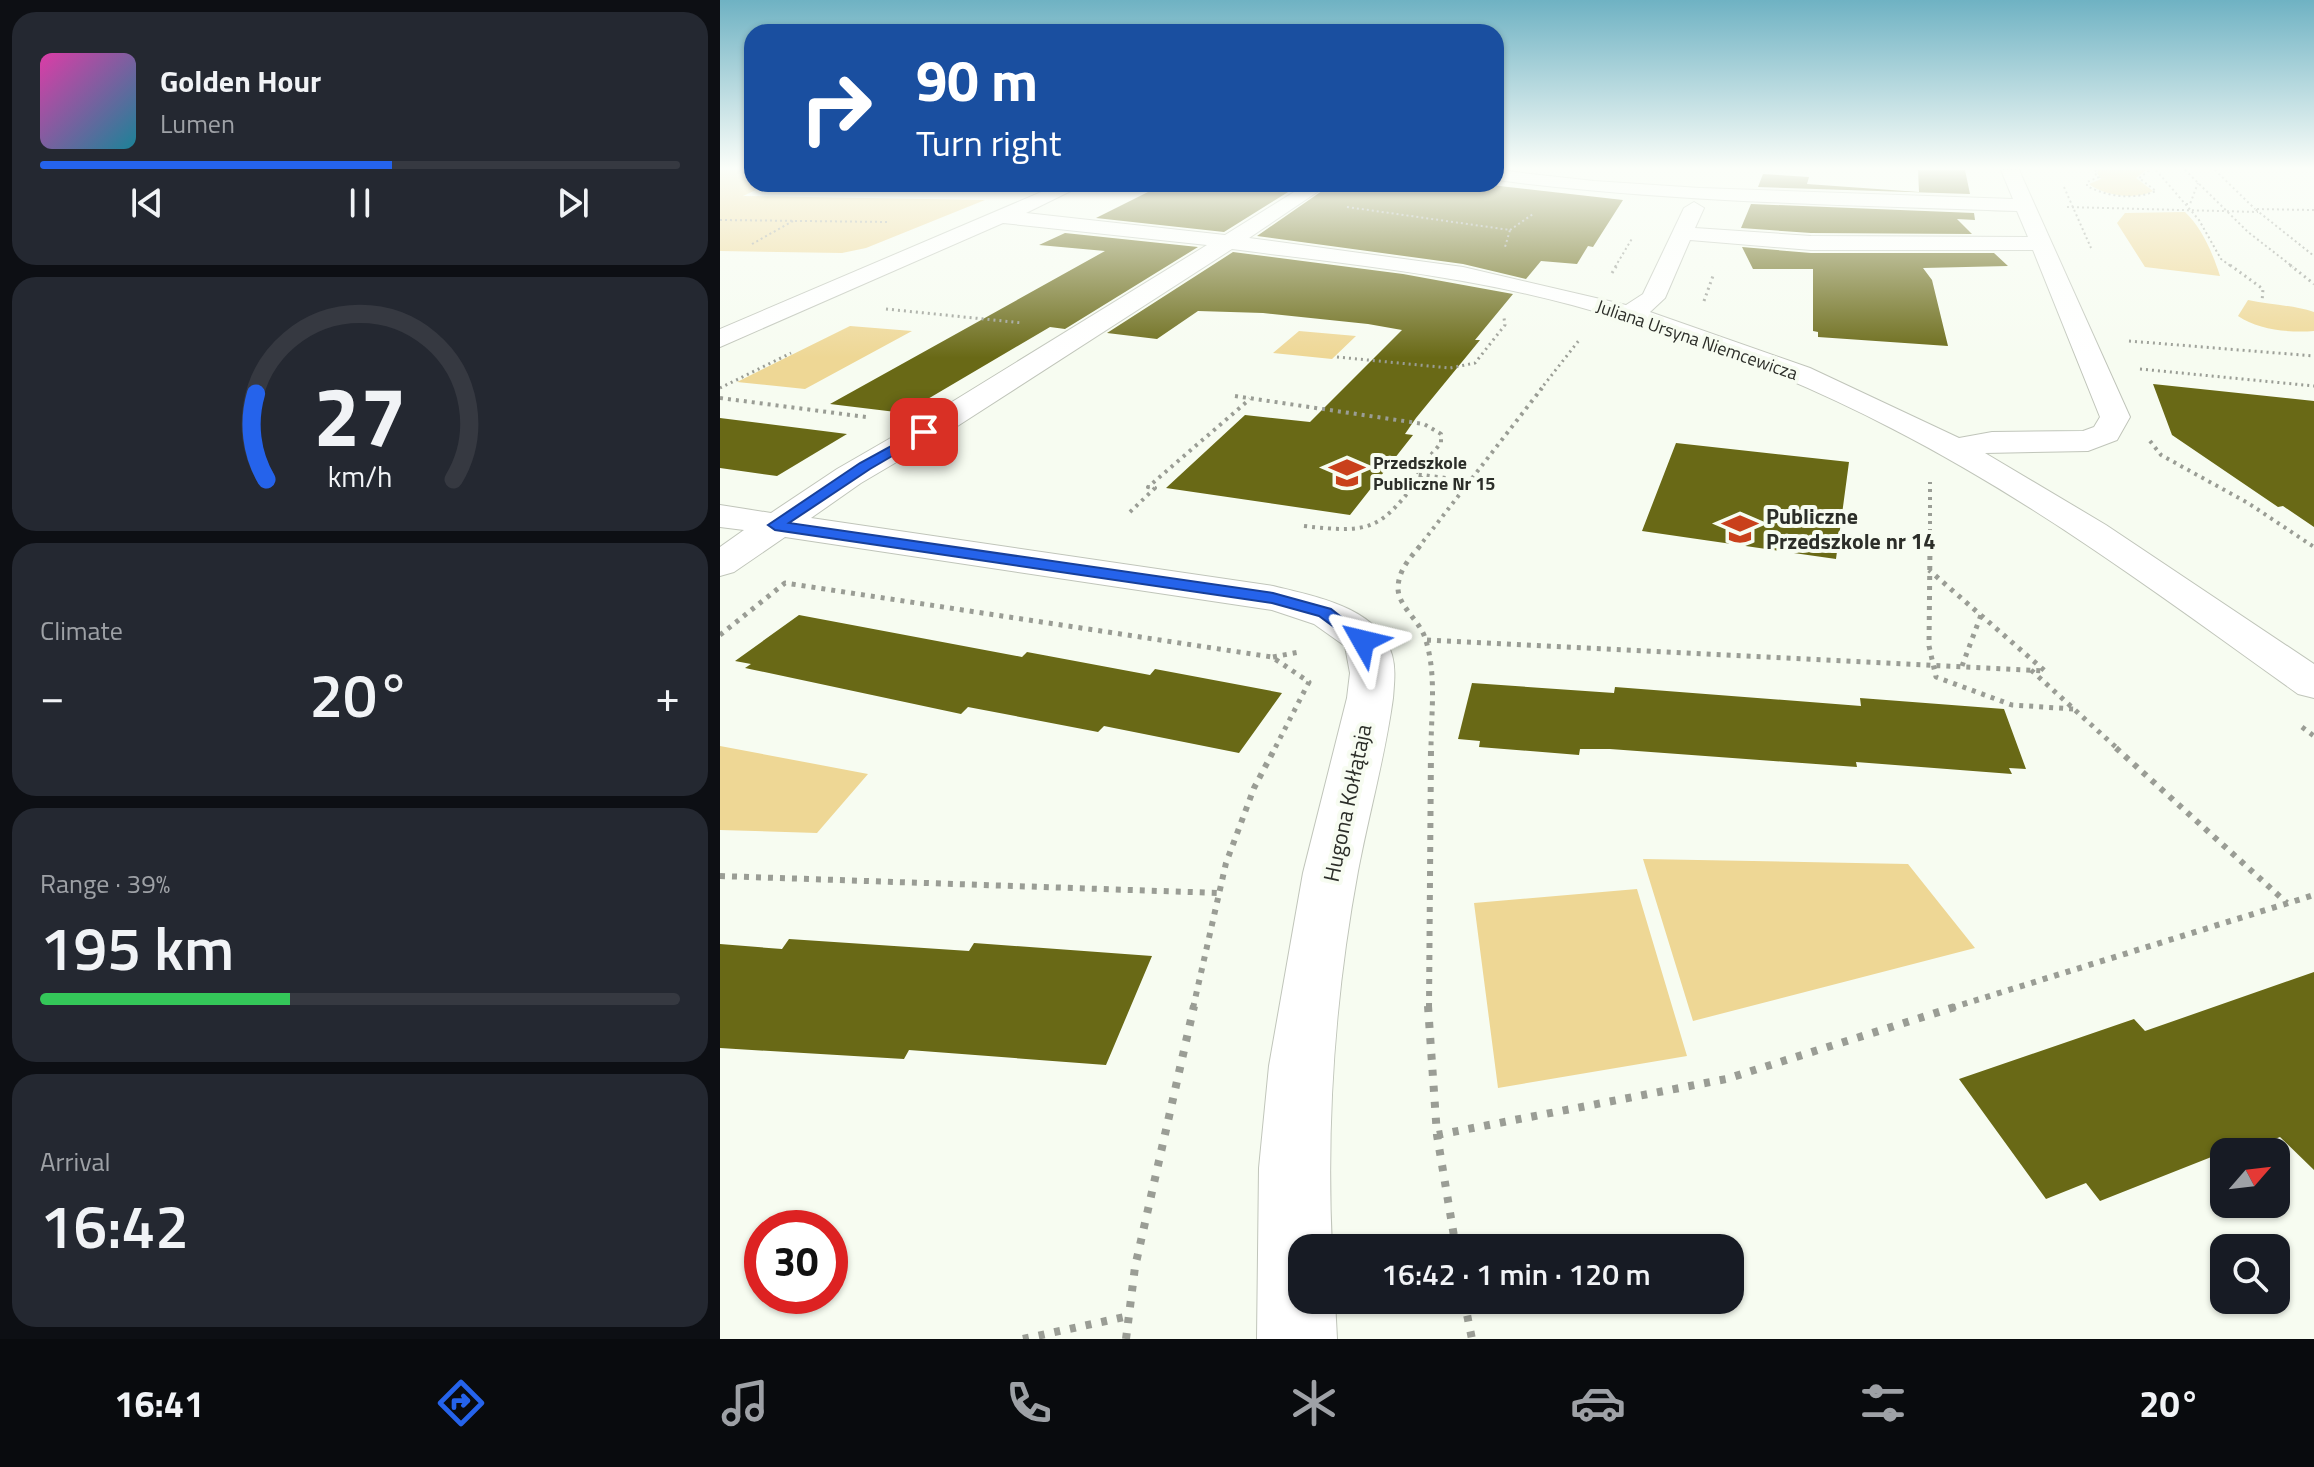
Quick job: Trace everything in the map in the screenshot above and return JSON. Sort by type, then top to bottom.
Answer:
[{"type":"street","points":[[720,339],[965,232]]},
{"type":"street","name":"Juliana Ursyna Niemcewicza","points":[[1146,232],[1418,267],[1520,285],[1631,313],[1758,358],[1863,403],[1954,449],[2079,522],[2314,684]]},
{"type":"street","points":[[720,564],[871,463],[945,420],[1241,232]]},
{"type":"street","points":[[1954,449],[1992,442],[2088,441],[2106,433],[2115,417],[2036,232]]},
{"type":"street","points":[[1631,313],[1653,298],[1682,233],[1811,243],[2042,244]]},
{"type":"street","points":[[838,262],[886,267]]},
{"type":"street","name":"Hugona Kołłątaja","points":[[720,516],[1273,598],[1325,613],[1358,636],[1370,651],[1370,701],[1331,873],[1300,1070],[1295,1177],[1297,1339]]},
{"type":"path","points":[[752,244],[773,232]]},
{"type":"path","points":[[1505,252],[1509,232]]},
{"type":"path","points":[[1454,1234],[1437,1135],[1427,986],[1432,666],[1427,640],[1418,623],[1400,602],[1396,588],[1402,569],[1598,317],[1570,311],[1604,287],[1636,232]]},
{"type":"path","points":[[2206,232],[2221,259],[2263,289],[2262,302]]},
{"type":"path","points":[[2251,232],[2314,284]]},
{"type":"path","points":[[2284,232],[2314,256]]},
{"type":"path","points":[[878,309],[1028,324]]},
{"type":"path","points":[[1337,357],[1450,368],[1475,363],[1505,325],[1503,316],[1497,310]]},
{"type":"path","points":[[2081,337],[2314,356]]},
{"type":"path","points":[[2133,368],[2314,386]]},
{"type":"path","points":[[1235,396],[1424,424],[1441,434],[1441,443],[1415,474],[1470,481]]},
{"type":"path","points":[[720,398],[873,418]]},
{"type":"path","points":[[1130,512],[1155,488],[1148,487],[1250,398]]},
{"type":"path","points":[[2148,438],[2161,455],[2248,503],[2314,547]]},
{"type":"path","points":[[1930,473],[1931,665],[1936,677],[2012,705],[2074,709]]},
{"type":"path","points":[[1304,526],[1351,530],[1382,523],[1423,474]]},
{"type":"path","points":[[1427,640],[2045,671],[1929,570]]},
{"type":"path","points":[[720,635],[785,583],[1272,657],[1309,682],[1254,788],[1226,863],[1138,1252],[1126,1339]]},
{"type":"path","points":[[1962,666],[1981,615]]},
{"type":"path","points":[[2030,670],[2288,903]]},
{"type":"path","points":[[2302,727],[2314,736]]},
{"type":"path","points":[[720,876],[1219,893]]},
{"type":"path","points":[[1437,1135],[1726,1079],[2314,895]]},
{"type":"path","points":[[1467,1314],[1472,1339]]},
{"type":"path","points":[[1023,1339],[1129,1316]]},
{"type":"shaded area","points":[[720,232],[904,232],[866,248],[842,253],[720,251]]},
{"type":"shaded area","points":[[2123,232],[2201,232],[2220,276],[2145,267]]},
{"type":"shaded area","points":[[2248,300],[2314,312],[2314,331],[2275,330],[2246,321],[2238,316]]},
{"type":"shaded area","points":[[850,326],[912,331],[805,389],[737,382]]},
{"type":"shaded area","points":[[1299,331],[1356,336],[1332,359],[1273,353]]},
{"type":"shaded area","points":[[720,746],[868,774],[817,833],[720,830]]},
{"type":"shaded area","points":[[1643,859],[1908,864],[1975,948],[1693,1021]]},
{"type":"shaded area","points":[[1637,889],[1687,1056],[1498,1088],[1474,903]]},
{"type":"building","points":[[1262,232],[1602,232],[1593,247],[1588,246],[1577,264],[1541,261],[1526,279],[1463,264],[1257,236]]},
{"type":"building","points":[[1804,232],[1972,234],[1811,233]]},
{"type":"building","points":[[1065,233],[1198,247],[1065,329],[1050,327],[904,413],[830,404],[1105,251],[1039,245]]},
{"type":"building","points":[[1742,247],[1811,253],[1994,253],[2008,266],[1923,268],[1932,280],[1948,346],[1818,337],[1818,332],[1813,331],[1813,269],[1753,269]]},
{"type":"building","points":[[1233,252],[1403,274],[1513,294],[1416,418],[1405,434],[1413,435],[1350,515],[1166,488],[1245,415],[1310,422],[1402,330],[1263,313],[1198,311],[1157,339],[1107,333]]},
{"type":"building","points":[[2153,384],[2314,401],[2314,527],[2283,506],[2278,507],[2172,435]]},
{"type":"building","points":[[720,418],[847,434],[777,476],[720,468]]},
{"type":"building","points":[[1676,443],[1849,462],[1836,559],[1642,531]]},
{"type":"building","points":[[799,615],[1022,657],[1027,652],[1150,675],[1155,669],[1282,693],[1239,753],[1104,726],[1098,732],[968,707],[961,714],[745,668],[751,664],[735,661]]},
{"type":"building","points":[[1472,683],[1614,693],[1615,687],[1861,706],[1860,698],[2004,709],[2026,769],[2009,768],[2012,774],[1856,762],[1857,767],[1610,749],[1580,749],[1579,755],[1479,747],[1480,741],[1458,739]]},
{"type":"building","points":[[789,939],[969,951],[974,943],[1152,956],[1106,1065],[909,1050],[904,1059],[720,1048],[720,944],[782,949]]},
{"type":"building","points":[[2314,972],[2314,1170],[2290,1147],[2290,1138],[2210,1138],[2210,1158],[2100,1201],[2086,1183],[2046,1199],[1959,1079],[2134,1019],[2145,1031]]},
{"type":"place","name":"Przedszkole Publiczne Nr 15","points":[[1347,473]]},
{"type":"place","name":"Publiczne Przedszkole nr 14","points":[[1740,529]]},
{"type":"route","points":[[924,432],[775,525],[1273,598],[1325,613],[1363,641]]}]
